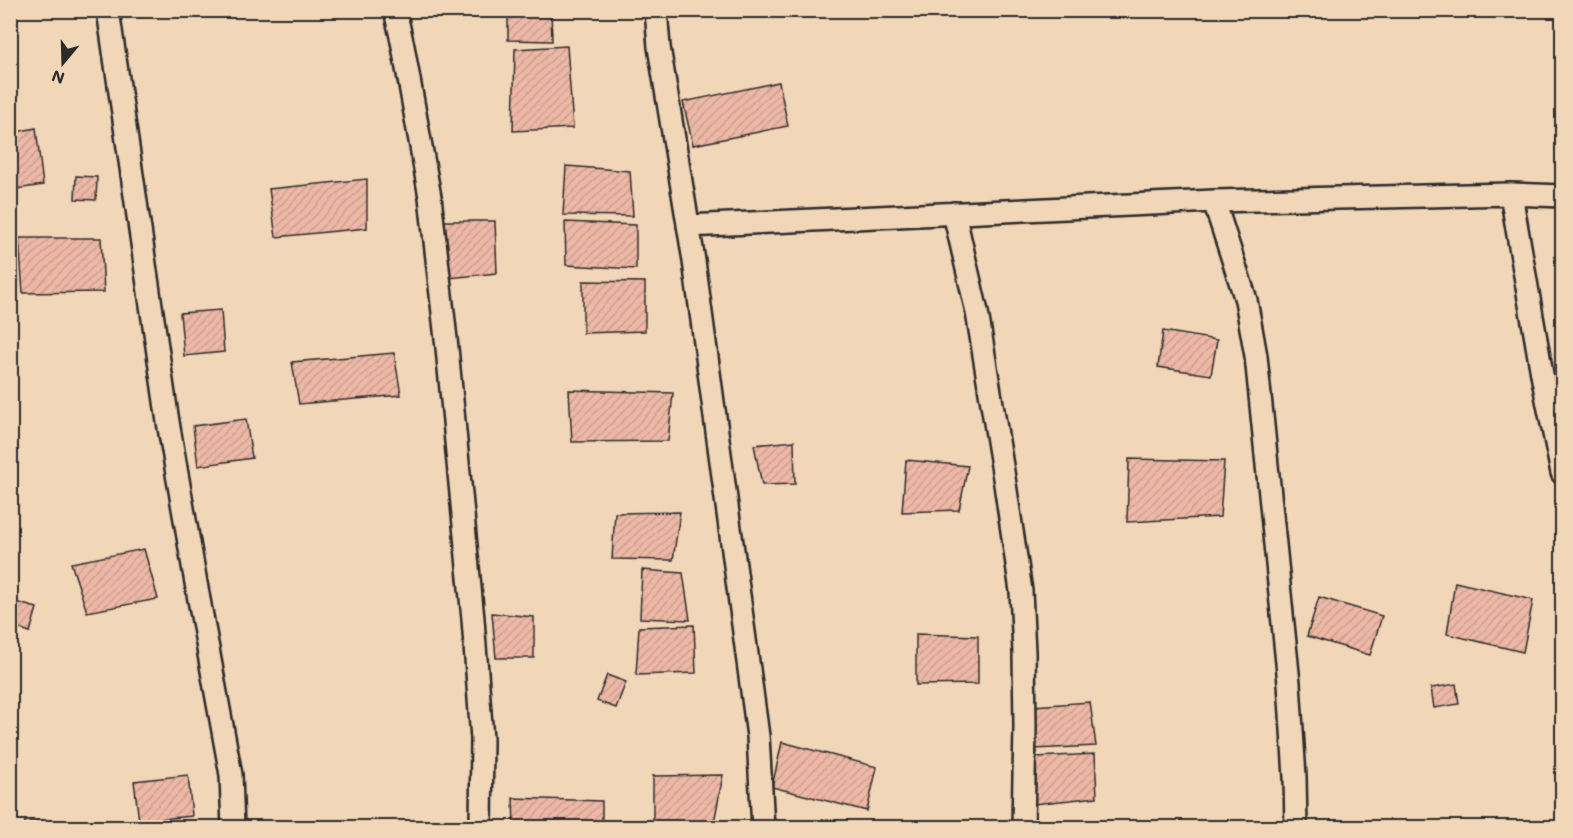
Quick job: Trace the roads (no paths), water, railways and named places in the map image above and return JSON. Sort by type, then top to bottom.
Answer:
[{"type":"street","points":[[108,10],[168,422],[231,775],[233,828]]},
{"type":"street","points":[[395,10],[430,197],[445,336],[472,607],[482,739],[481,828]]},
{"type":"street","points":[[656,10],[659,47],[694,261],[759,736],[763,828]]},
{"type":"street","points":[[688,226],[1214,201],[1511,194],[1563,196]]},
{"type":"street","points":[[1511,194],[1563,473]]},
{"type":"street","points":[[1214,201],[1246,300],[1256,356],[1289,683],[1296,828]]},
{"type":"street","points":[[954,213],[977,312],[1021,591],[1025,727],[1023,828]]}]
